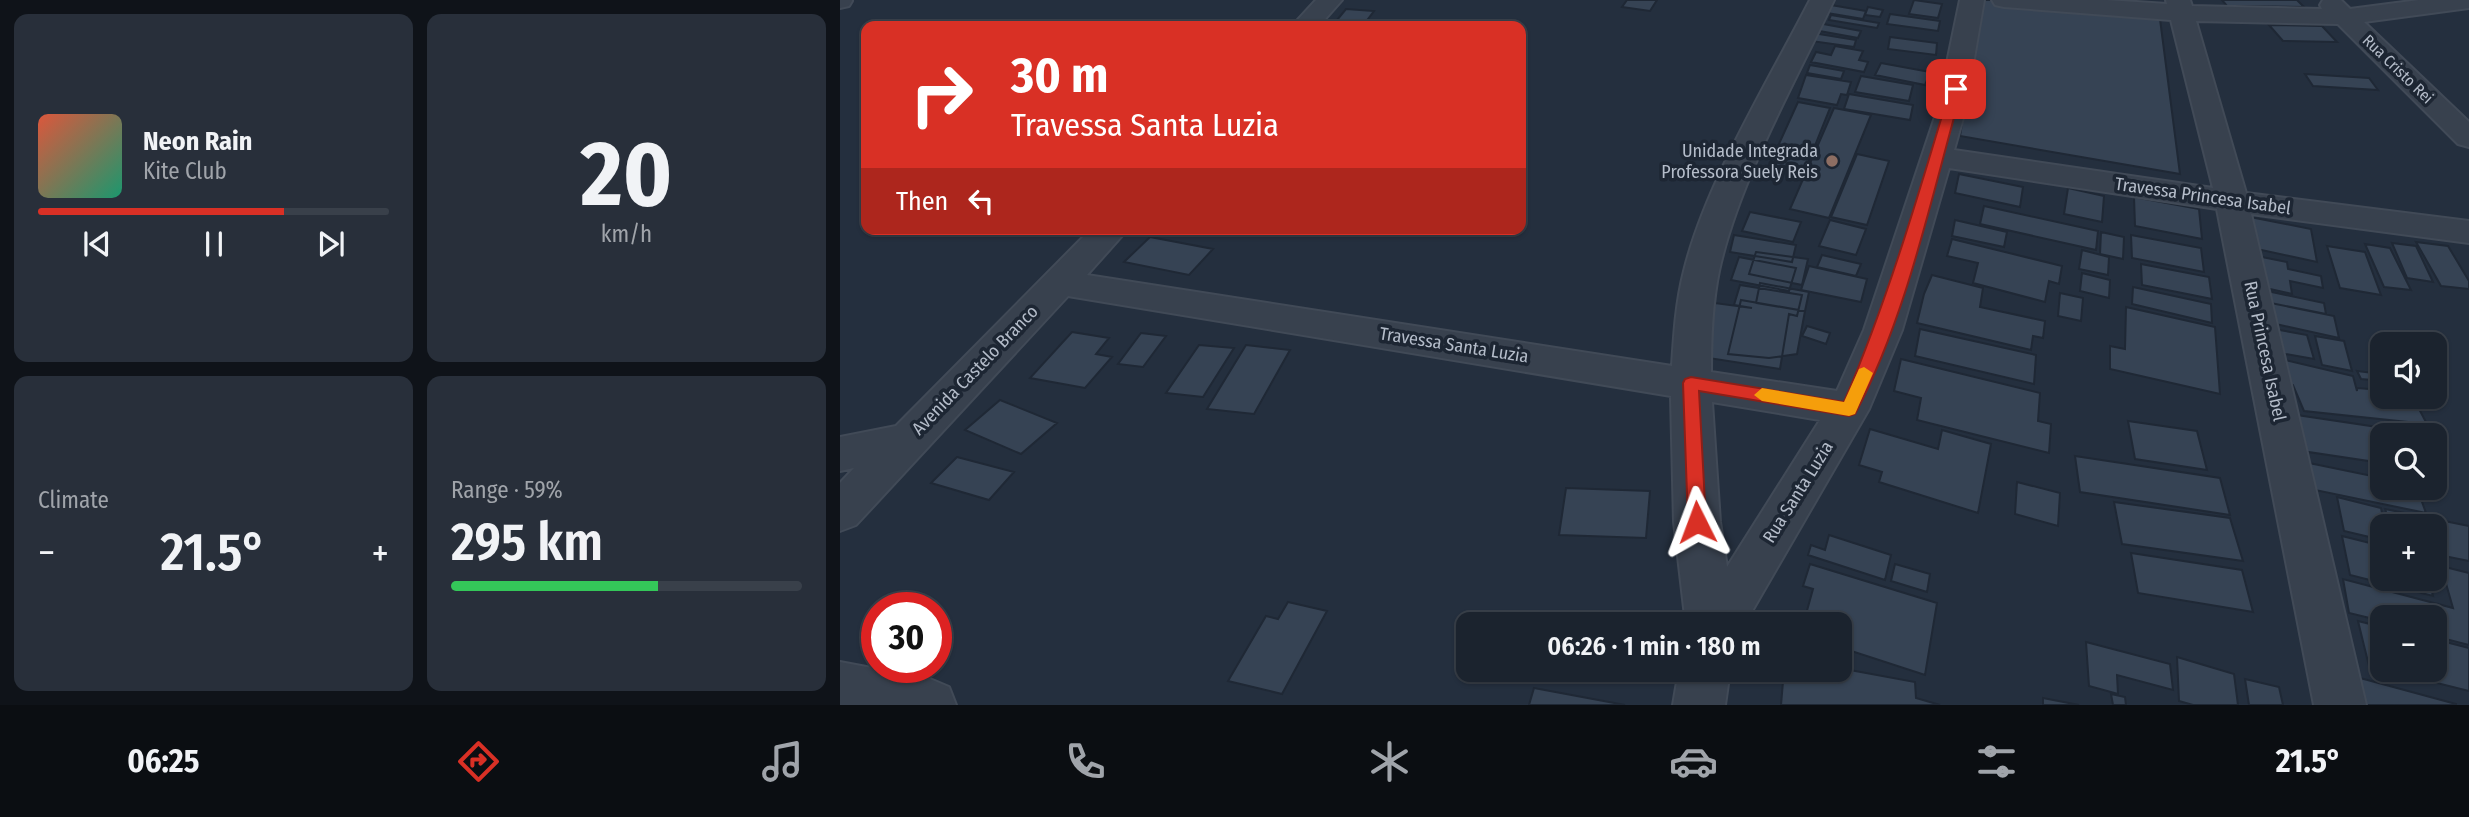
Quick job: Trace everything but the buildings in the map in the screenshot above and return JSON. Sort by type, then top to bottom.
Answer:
[{"type":"street","points":[[1310,21],[1329,0]]},
{"type":"street","points":[[1709,612],[1697,522],[1691,383],[1693,321],[1702,270],[1724,205],[1750,145],[1822,0]]},
{"type":"street","name":"Rua Santa Luzia","points":[[1725,612],[1849,409],[1883,330],[1938,157],[1961,68],[1972,0]]},
{"type":"street","points":[[2004,0],[2180,7],[2335,8],[2469,1]]},
{"type":"street","name":"Rua Princesa Isabel","points":[[2180,7],[2232,201],[2340,705]]},
{"type":"street","name":"Rua Cristo Rei","points":[[2335,8],[2469,138]]},
{"type":"street","name":"Travessa Princesa Isabel","points":[[1938,157],[2232,201],[2469,232]]},
{"type":"street","name":"Avenida Castelo Branco","points":[[840,512],[1105,235]]},
{"type":"street","name":"Travessa Santa Luzia","points":[[1060,283],[1849,409]]},
{"type":"street","points":[[840,453],[907,441]]},
{"type":"street","points":[[1699,705],[1703,682]]},
{"type":"street","points":[[840,687],[930,705]]},
{"type":"slow traffic","points":[[1762,395],[1849,409],[1864,373]]},
{"type":"place","name":"Unidade Integrada Professora Suely Reis","points":[[1832,161]]},
{"type":"route","points":[[1697,522],[1691,383],[1849,409],[1883,330],[1905,265],[1956,89]]}]
